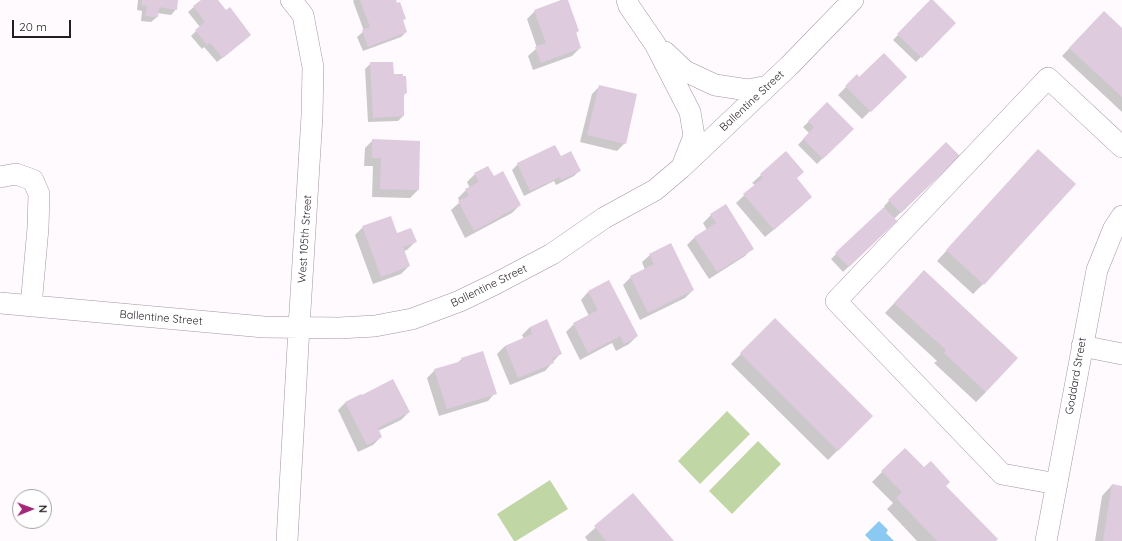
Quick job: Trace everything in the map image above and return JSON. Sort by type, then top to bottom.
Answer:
[{"type":"street","name":"West 105th Street","points":[[287,541],[312,116],[313,67],[303,15],[291,0]]},
{"type":"street","points":[[627,0],[629,6],[655,44],[690,112],[694,136],[681,168]]},
{"type":"street","name":"Ballentine Street","points":[[0,303],[256,326],[339,328],[375,326],[412,319],[460,301],[552,254],[604,218],[655,190],[681,168],[789,66],[853,0]]},
{"type":"street","points":[[655,44],[685,71],[715,85],[748,90],[768,86]]},
{"type":"street","points":[[1057,484],[1002,474],[836,301],[1048,78],[1122,147]]},
{"type":"street","points":[[0,177],[16,174],[33,180],[39,194],[38,228],[31,306]]},
{"type":"street","name":"Goddard Street","points":[[1046,541],[1097,270],[1114,228],[1122,216]]},
{"type":"street","points":[[1082,346],[1122,354]]},
{"type":"green space","points":[[727,411],[750,434],[700,484],[678,461]]},
{"type":"green space","points":[[758,441],[781,464],[732,514],[709,491]]},
{"type":"green space","points":[[550,480],[568,509],[514,541],[497,514]]},
{"type":"water","points":[[879,521],[888,530],[886,533],[894,541],[871,541],[865,535]]},
{"type":"building","points":[[142,0],[178,0],[177,10],[159,7],[158,17],[145,16],[147,6],[141,5]]},
{"type":"building","points":[[201,0],[218,0],[226,10],[230,7],[251,35],[223,58],[210,43],[207,45],[195,30],[205,22],[193,6]]},
{"type":"building","points":[[360,0],[396,0],[397,3],[400,2],[406,19],[403,20],[407,32],[368,47],[362,30],[370,27]]},
{"type":"building","points":[[561,0],[568,0],[579,31],[576,32],[581,48],[541,63],[535,47],[546,43],[534,10]]},
{"type":"building","points":[[930,0],[933,0],[956,23],[922,58],[897,34]]},
{"type":"building","points":[[1104,11],[1122,28],[1122,97],[1069,48]]},
{"type":"building","points":[[884,53],[907,77],[871,112],[845,86],[857,74],[859,77]]},
{"type":"building","points":[[370,62],[393,62],[394,74],[403,74],[403,76],[406,76],[407,93],[404,94],[404,116],[373,118]]},
{"type":"building","points":[[599,85],[637,94],[626,144],[587,135]]},
{"type":"building","points":[[827,102],[854,129],[823,159],[803,139],[814,127],[808,121]]},
{"type":"building","points":[[372,139],[420,141],[419,190],[380,189],[381,158],[372,158]]},
{"type":"building","points":[[946,142],[960,156],[901,213],[888,200]]},
{"type":"building","points":[[555,145],[561,156],[571,151],[581,171],[561,180],[560,177],[530,191],[517,163]]},
{"type":"building","points":[[1038,149],[1076,184],[984,285],[946,250]]},
{"type":"building","points":[[786,151],[804,172],[797,178],[812,197],[774,230],[743,194],[763,178],[760,174]]},
{"type":"building","points":[[488,166],[494,176],[503,171],[521,205],[474,231],[458,201],[469,196],[465,189],[479,182],[474,173]]},
{"type":"building","points":[[726,204],[754,249],[717,272],[694,237],[716,223],[710,214]]},
{"type":"building","points":[[884,207],[897,221],[849,267],[835,253]]},
{"type":"building","points":[[391,216],[397,233],[411,228],[417,242],[403,247],[410,266],[381,277],[362,226]]},
{"type":"building","points":[[671,243],[694,290],[648,313],[630,276],[654,264],[649,254]]},
{"type":"building","points":[[924,270],[1018,358],[986,392],[944,353],[946,350],[894,303]]},
{"type":"building","points":[[609,280],[638,336],[624,344],[620,336],[588,353],[573,323],[598,310],[588,291]]},
{"type":"building","points":[[775,318],[873,416],[838,451],[740,353]]},
{"type":"building","points":[[547,319],[562,354],[552,358],[554,363],[518,378],[505,346],[532,334],[530,327]]},
{"type":"building","points":[[483,351],[497,394],[447,409],[434,369],[462,361],[461,358]]},
{"type":"building","points":[[393,379],[410,412],[378,428],[382,437],[367,445],[345,402]]},
{"type":"building","points":[[905,448],[924,467],[931,461],[950,482],[946,486],[998,539],[996,541],[937,541],[896,498],[902,492],[881,471]]},
{"type":"building","points":[[1112,484],[1122,486],[1122,541],[1103,541]]},
{"type":"building","points":[[633,493],[674,541],[606,541],[594,526]]}]
